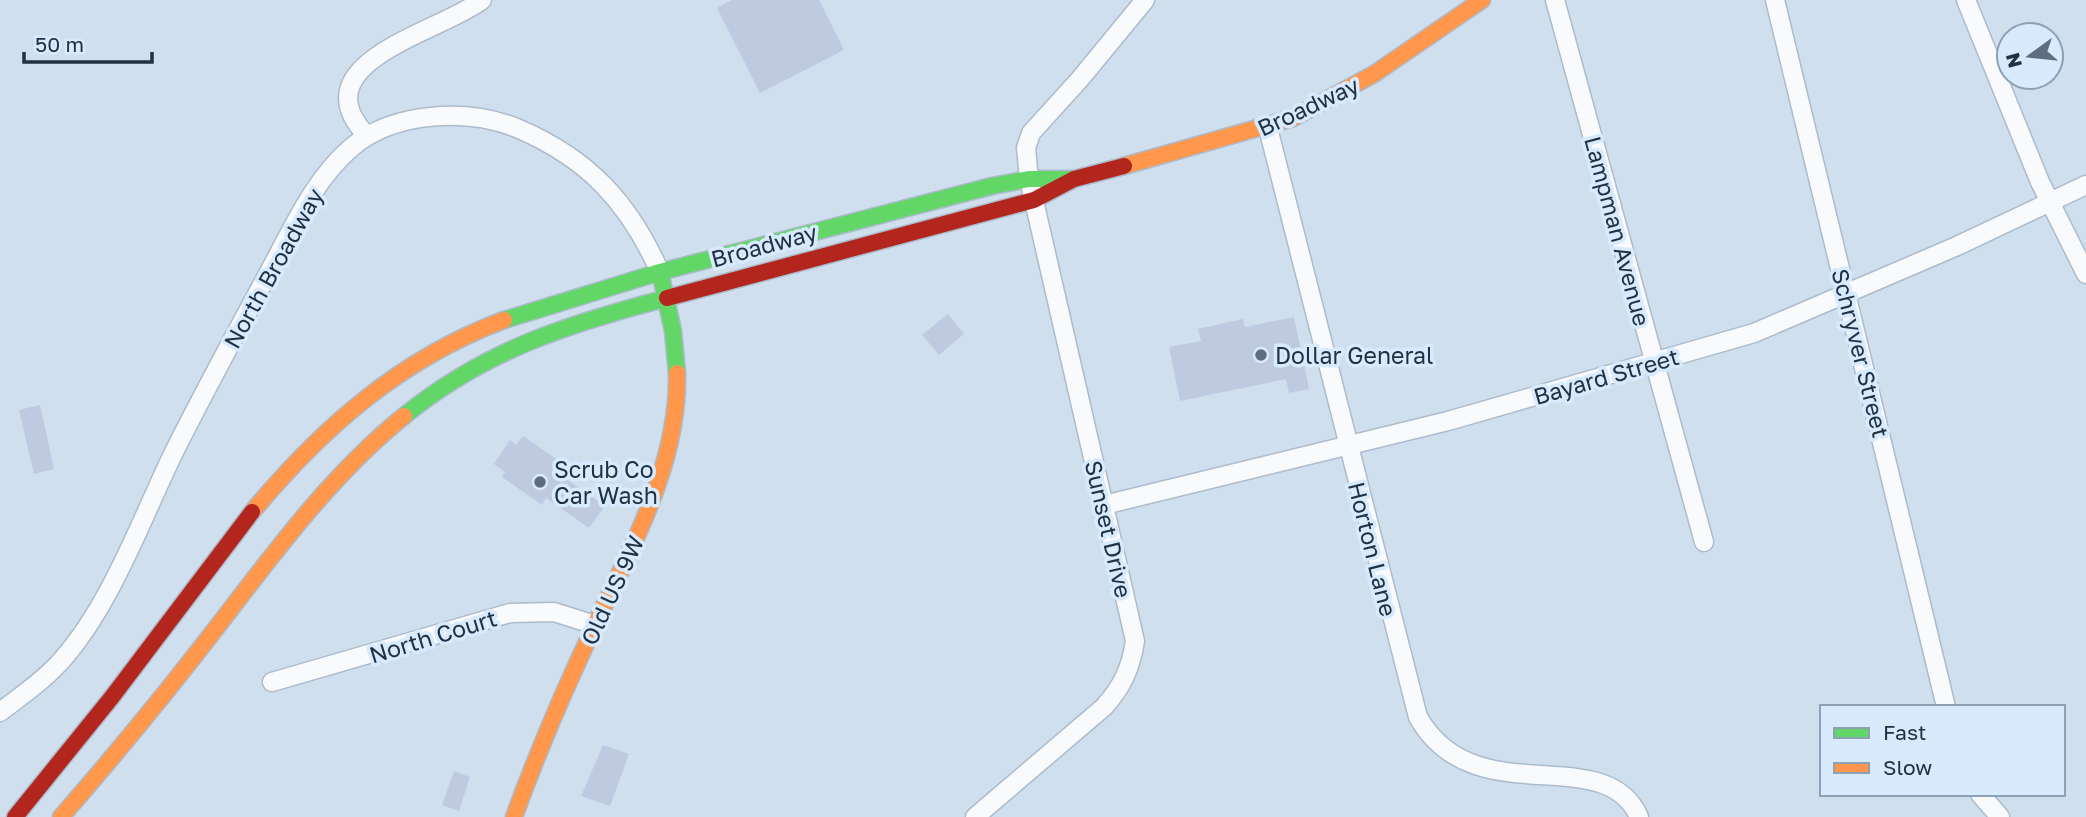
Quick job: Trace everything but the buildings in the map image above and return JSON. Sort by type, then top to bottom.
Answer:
[{"type":"main road","name":"Broadway","points":[[61,817],[160,699],[332,481],[393,422],[456,377],[505,351],[567,327],[1034,201],[1074,179],[1268,128],[1322,104],[1357,84],[1482,0]]},
{"type":"main road","name":"Broadway","points":[[15,817],[122,684],[269,489],[334,421],[408,366],[490,324],[536,306],[923,202],[1029,179],[1074,179]]},
{"type":"main road","name":"Old US 9W","points":[[514,817],[547,732],[646,519],[671,441],[677,367],[667,298],[660,272]]},
{"type":"street","points":[[367,136],[352,120],[347,99],[362,68],[386,49],[482,0]]},
{"type":"street","name":"Sunset Drive","points":[[975,817],[1104,707],[1120,689],[1132,663],[1136,641],[1029,179],[1026,148],[1031,132],[1080,79],[1145,0]]},
{"type":"street","name":"Lampman Avenue","points":[[1555,0],[1704,542]]},
{"type":"street","name":"Schryver Street","points":[[1774,0],[1946,705]]},
{"type":"street","points":[[1966,0],[2050,204],[2086,274]]},
{"type":"street","name":"North Broadway","points":[[0,712],[34,687],[62,661],[99,607],[176,449],[296,223],[323,179],[345,154],[367,136],[404,121],[442,117],[484,119],[532,135],[580,164],[618,197],[639,229],[660,272]]},
{"type":"street","name":"Horton Lane","points":[[1268,128],[1409,694],[1426,732],[1455,758],[1488,771],[1580,779],[1612,786],[1625,794],[1639,817]]},
{"type":"street","name":"Bayard Street","points":[[1104,505],[1348,447],[1655,363],[1754,333],[2050,204],[2086,185]]},
{"type":"street","name":"North Court","points":[[272,682],[510,613],[554,612],[595,625]]},
{"type":"street","points":[[1982,796],[2000,817]]},
{"type":"traffic: fast","points":[[677,373],[673,331],[660,272],[992,186],[1029,179],[1074,179]]},
{"type":"traffic: fast","points":[[504,320],[660,272]]},
{"type":"traffic: fast","points":[[404,416],[465,373],[529,342],[596,318],[667,298]]},
{"type":"traffic: slow","points":[[1124,166],[1293,118],[1374,74],[1482,0]]},
{"type":"traffic: slow","points":[[252,512],[306,452],[365,399],[431,355],[504,320]]},
{"type":"traffic: slow","points":[[514,817],[563,696],[651,503],[670,440],[676,407],[677,373]]},
{"type":"traffic: slow","points":[[61,817],[121,747],[328,489],[352,463],[404,416]]},
{"type":"traffic: jam","points":[[667,298],[1034,200],[1074,179],[1124,166]]},
{"type":"traffic: jam","points":[[15,817],[112,697],[252,512]]},
{"type":"place","name":"Dollar General","points":[[1261,355]]},
{"type":"place","name":"Scrub Co Car Wash","points":[[540,482]]}]
